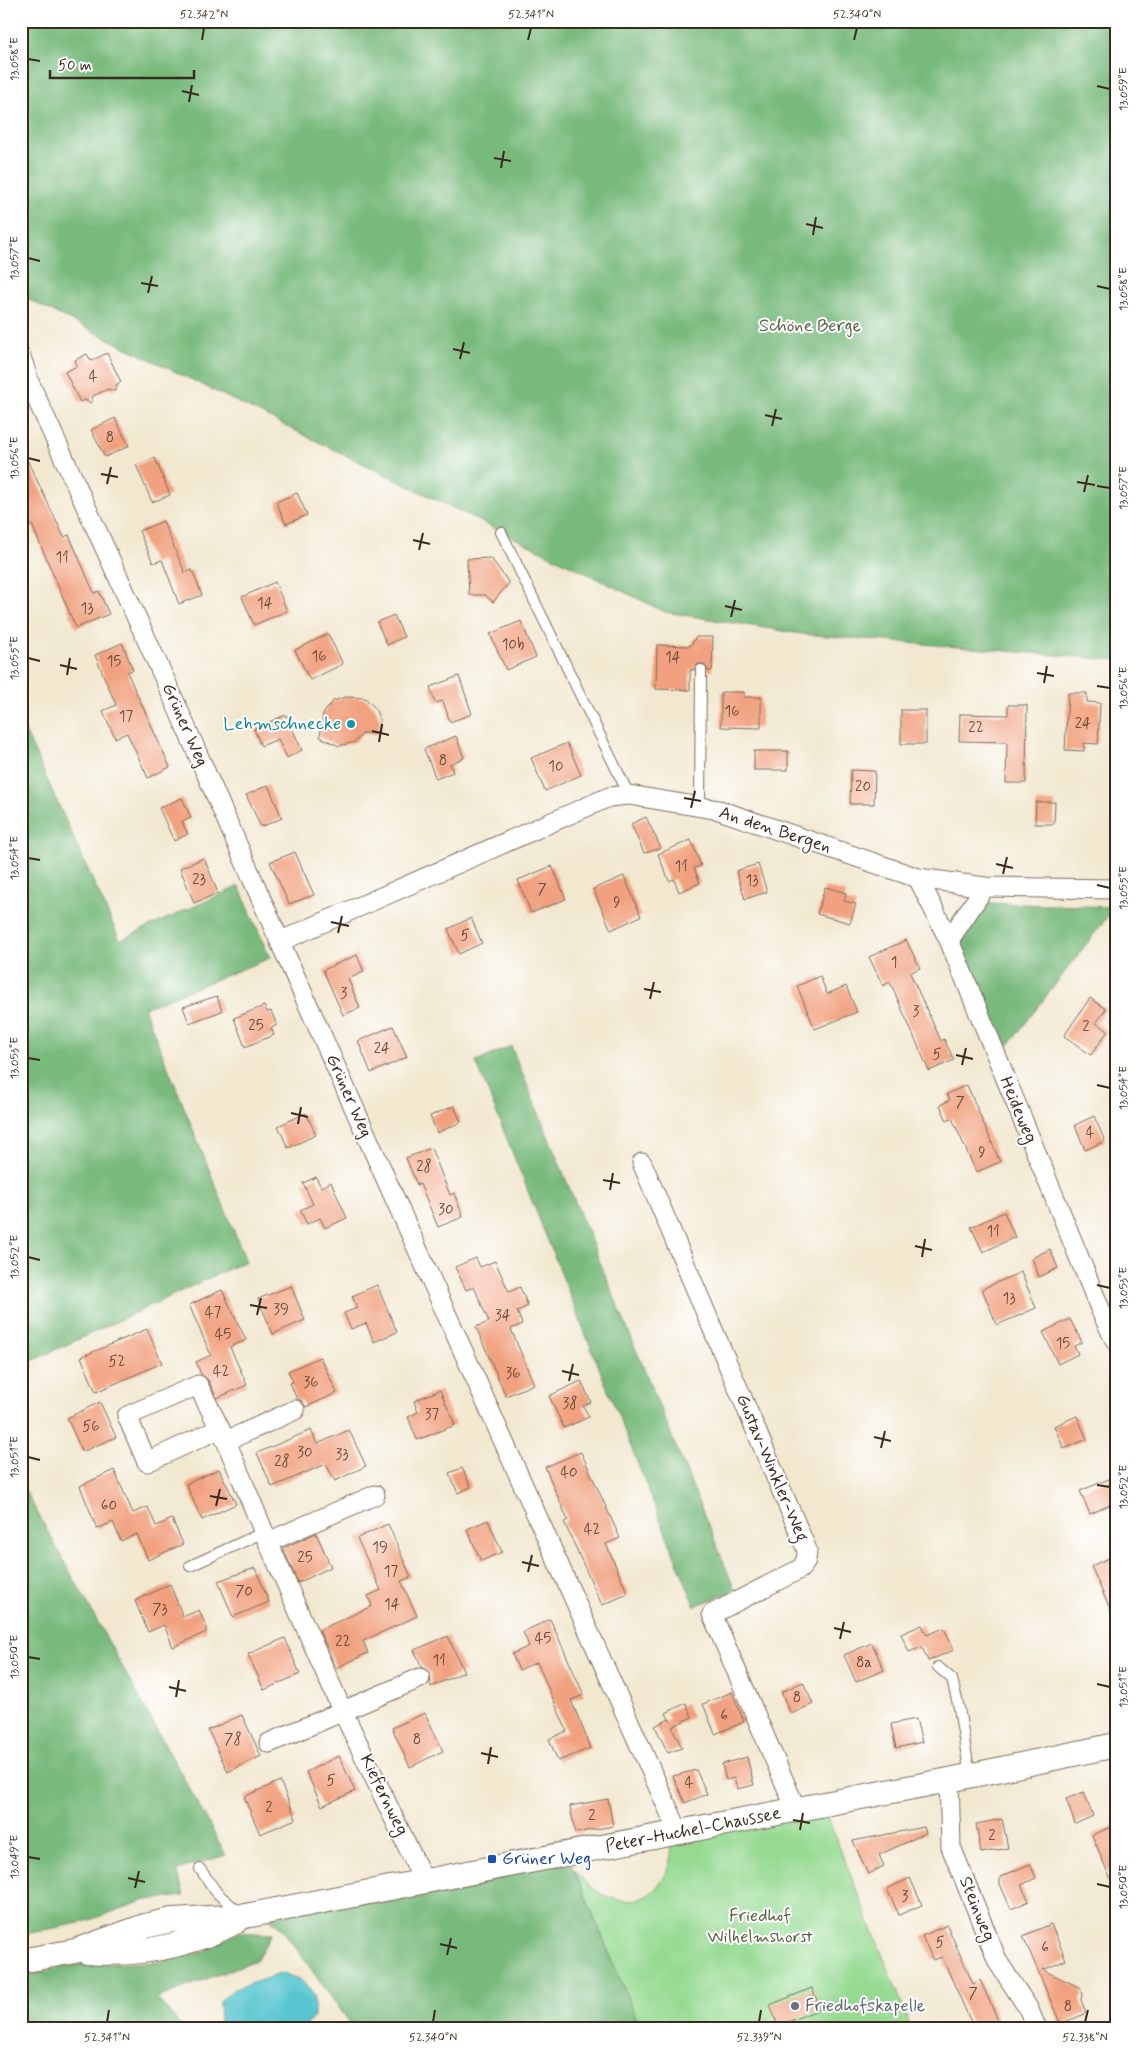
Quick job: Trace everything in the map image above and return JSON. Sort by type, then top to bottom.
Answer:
[{"type":"street","name":"Grüner Weg","points":[[21,358],[30,384],[171,693],[680,1833]]},
{"type":"street","name":"An den Bergen","points":[[281,941],[609,797],[629,795],[719,810],[918,878],[985,887],[1116,889]]},
{"type":"street","name":"Heideweg","points":[[918,878],[949,940],[1108,1309],[1116,1342]]},
{"type":"street","points":[[949,940],[985,887]]},
{"type":"street","name":"Gustav-Winkler-Weg","points":[[642,1163],[807,1550],[807,1558],[800,1569],[712,1614],[796,1810]]},
{"type":"street","name":"Kiefernweg","points":[[295,1410],[222,1435],[147,1462],[127,1416],[198,1385],[222,1435],[342,1710],[424,1881]]},
{"type":"street","points":[[266,1537],[375,1495]]},
{"type":"street","points":[[269,1743],[420,1678]]},
{"type":"street","name":"Peter-Huchel-Chaussee","points":[[21,1961],[75,1951],[145,1926],[172,1920],[245,1916],[680,1833],[1116,1745]]},
{"type":"street","name":"Steinweg","points":[[959,1778],[952,1847],[998,1962],[1028,2008],[1037,2029]]},
{"type":"lane","points":[[501,532],[629,795]]},
{"type":"lane","points":[[700,806],[701,670]]},
{"type":"lane","points":[[190,1566],[266,1537]]},
{"type":"lane","points":[[938,1667],[952,1679],[960,1708],[959,1778]]},
{"type":"lane","points":[[200,1869],[217,1893],[245,1916]]},
{"type":"green space","name":"Schöne Berge","points":[[21,21],[1116,21],[1116,660],[802,634],[665,612],[21,296]]},
{"type":"green space","points":[[21,722],[120,940],[239,886],[270,958],[144,1008],[246,1261],[21,1366]]},
{"type":"green space","points":[[988,903],[1115,907],[1000,1056],[962,943]]},
{"type":"green space","points":[[511,1046],[735,1590],[695,1606],[476,1062]]},
{"type":"green space","points":[[21,1483],[226,1855],[177,1870],[184,1896],[146,1900],[84,1922],[21,1935]]},
{"type":"green space","name":"Friedhof Wilhelmshorst","points":[[825,1811],[912,2029],[641,2029],[574,1869],[588,1884],[606,1896],[623,1900],[641,1898],[656,1888],[669,1868],[671,1861],[671,1838]]},
{"type":"green space","points":[[570,1861],[641,2029],[337,2029],[350,2023],[280,1926],[267,1917]]},
{"type":"green space","points":[[239,1932],[272,1934],[256,1960],[157,1998],[183,2029],[21,2029],[21,1976],[74,1965],[159,1962],[205,1951]]},
{"type":"water","points":[[283,1973],[301,1980],[314,1995],[314,2017],[303,2029],[223,2029],[220,2025],[219,2002],[234,1989]]},
{"type":"building","points":[[107,353],[121,382],[117,384],[115,391],[108,389],[93,396],[91,403],[85,400],[80,402],[65,372],[77,366],[75,360],[87,354],[91,361]]},
{"type":"building","points":[[115,418],[129,446],[105,457],[91,430]]},
{"type":"building","points":[[21,447],[64,537],[69,535],[94,593],[99,591],[109,614],[76,628],[32,525],[21,530]]},
{"type":"building","points":[[155,458],[170,495],[152,502],[136,465]]},
{"type":"building","points":[[297,493],[307,515],[286,524],[276,502]]},
{"type":"building","points":[[163,521],[185,573],[192,570],[202,595],[179,604],[162,560],[153,563],[139,531]]},
{"type":"building","points":[[491,558],[509,583],[493,602],[485,595],[469,595],[467,559]]},
{"type":"building","points":[[275,582],[287,611],[254,625],[242,597]]},
{"type":"building","points":[[394,615],[404,637],[387,645],[377,622]]},
{"type":"building","points":[[521,621],[536,657],[506,670],[490,634]]},
{"type":"building","points":[[328,634],[343,664],[310,680],[295,650]]},
{"type":"building","points":[[696,637],[713,637],[712,671],[708,671],[704,664],[698,664],[694,670],[690,670],[690,690],[656,689],[657,645],[690,646]]},
{"type":"building","points":[[122,643],[133,670],[127,672],[170,767],[148,778],[127,733],[115,738],[103,711],[116,705],[95,655]]},
{"type":"building","points":[[459,676],[472,714],[450,722],[443,701],[435,703],[430,687]]},
{"type":"building","points":[[721,692],[744,692],[744,697],[761,697],[761,728],[721,727]]},
{"type":"building","points":[[1068,693],[1087,693],[1087,702],[1100,703],[1098,744],[1084,743],[1084,751],[1065,750]]},
{"type":"building","name":"Lehmschnecke","points":[[346,697],[365,698],[375,708],[380,720],[378,734],[363,733],[355,742],[339,746],[320,737],[323,714],[333,701]]},
{"type":"building","points":[[1008,705],[1027,705],[1026,783],[1006,783],[1007,742],[959,741],[960,714],[1008,715]]},
{"type":"building","points":[[901,710],[926,710],[926,744],[901,744]]},
{"type":"building","points":[[286,715],[302,750],[287,758],[278,739],[261,746],[254,729]]},
{"type":"building","points":[[456,736],[464,758],[450,764],[453,772],[436,779],[424,749]]},
{"type":"building","points":[[567,743],[581,775],[545,791],[531,758]]},
{"type":"building","points":[[754,751],[788,751],[788,770],[754,770]]},
{"type":"building","points":[[851,770],[875,771],[874,804],[850,804]]},
{"type":"building","points":[[268,785],[282,818],[261,827],[246,795]]},
{"type":"building","points":[[182,798],[191,818],[182,822],[188,834],[174,841],[159,808]]},
{"type":"building","points":[[1036,802],[1055,802],[1054,824],[1035,824]]},
{"type":"building","points":[[646,817],[661,848],[644,853],[631,824]]},
{"type":"building","points":[[691,840],[701,866],[694,868],[700,883],[679,892],[674,879],[669,881],[658,854]]},
{"type":"building","points":[[295,852],[314,895],[289,904],[270,862]]},
{"type":"building","points":[[204,858],[218,893],[194,903],[180,868]]},
{"type":"building","points":[[758,864],[767,892],[745,899],[736,871]]},
{"type":"building","points":[[552,866],[566,899],[531,913],[518,880]]},
{"type":"building","points":[[624,876],[641,916],[611,930],[593,889]]},
{"type":"building","points":[[825,887],[846,893],[844,901],[856,904],[850,923],[817,914]]},
{"type":"building","points":[[471,918],[482,943],[459,954],[448,929]]},
{"type":"building","points":[[906,940],[920,968],[910,973],[941,1041],[944,1039],[954,1060],[929,1071],[890,982],[883,986],[869,957]]},
{"type":"building","points":[[357,955],[364,972],[348,979],[360,1008],[343,1015],[323,970]]},
{"type":"building","points":[[820,976],[827,994],[846,986],[857,1012],[815,1029],[797,986]]},
{"type":"building","points":[[217,996],[222,1011],[189,1023],[183,1007]]},
{"type":"building","points":[[1090,998],[1106,1009],[1096,1023],[1108,1031],[1091,1055],[1064,1036]]},
{"type":"building","points":[[264,1006],[267,1012],[271,1011],[277,1025],[271,1028],[274,1035],[245,1047],[234,1018]]},
{"type":"building","points":[[393,1026],[407,1057],[371,1073],[358,1041]]},
{"type":"building","points":[[967,1085],[1000,1162],[976,1172],[952,1118],[947,1121],[940,1105],[950,1100],[947,1094]]},
{"type":"building","points":[[454,1106],[461,1122],[437,1133],[430,1116]]},
{"type":"building","points":[[306,1113],[316,1135],[288,1148],[278,1126]]},
{"type":"building","points":[[1094,1116],[1105,1141],[1085,1150],[1075,1125]]},
{"type":"building","points":[[431,1148],[450,1195],[454,1193],[463,1217],[438,1227],[420,1184],[417,1185],[406,1158]]},
{"type":"building","points":[[316,1177],[321,1187],[331,1182],[347,1218],[325,1228],[320,1218],[307,1224],[300,1210],[313,1204],[303,1183]]},
{"type":"building","points":[[1004,1212],[1015,1237],[983,1252],[971,1227]]},
{"type":"building","points":[[1050,1249],[1058,1268],[1039,1277],[1032,1258]]},
{"type":"building","points":[[476,1258],[480,1267],[495,1261],[509,1292],[520,1287],[528,1306],[517,1311],[522,1324],[511,1329],[534,1384],[506,1396],[476,1327],[489,1322],[474,1287],[466,1290],[455,1267]]},
{"type":"building","points":[[1021,1272],[1036,1308],[997,1325],[982,1289]]},
{"type":"building","points":[[377,1285],[397,1332],[374,1342],[366,1323],[351,1329],[344,1313],[357,1308],[352,1296]]},
{"type":"building","points":[[291,1286],[305,1320],[273,1334],[258,1299]]},
{"type":"building","points":[[222,1290],[246,1340],[230,1347],[247,1385],[217,1398],[208,1380],[201,1374],[196,1362],[211,1355],[189,1305]]},
{"type":"building","points":[[1070,1319],[1082,1342],[1074,1346],[1078,1354],[1058,1364],[1043,1332]]},
{"type":"building","points":[[147,1329],[162,1363],[96,1392],[81,1357]]},
{"type":"building","points":[[320,1357],[337,1393],[306,1407],[302,1401],[297,1399],[290,1383],[293,1382],[288,1371]]},
{"type":"building","points":[[581,1381],[591,1402],[583,1406],[589,1417],[564,1428],[549,1396]]},
{"type":"building","points":[[440,1390],[455,1425],[417,1440],[408,1417],[418,1412],[414,1401]]},
{"type":"building","points":[[100,1402],[116,1437],[82,1452],[67,1418]]},
{"type":"building","points":[[1077,1416],[1087,1439],[1064,1449],[1054,1426]]},
{"type":"building","points":[[311,1430],[317,1444],[349,1430],[366,1466],[335,1481],[326,1464],[272,1487],[257,1453]]},
{"type":"building","points":[[581,1452],[620,1538],[606,1544],[628,1594],[602,1605],[564,1522],[568,1520],[545,1467]]},
{"type":"building","points":[[462,1468],[471,1487],[458,1493],[449,1473]]},
{"type":"building","points":[[219,1469],[236,1504],[202,1520],[186,1484]]},
{"type":"building","points":[[114,1470],[133,1513],[148,1507],[156,1526],[172,1519],[183,1544],[148,1560],[137,1534],[121,1541],[113,1522],[97,1529],[80,1486]]},
{"type":"building","points":[[1116,1476],[1116,1502],[1090,1514],[1080,1491]]},
{"type":"building","points":[[488,1520],[502,1552],[481,1561],[467,1529]]},
{"type":"building","points":[[388,1524],[411,1577],[401,1581],[417,1616],[363,1641],[368,1653],[336,1668],[319,1630],[372,1606],[368,1596],[381,1590],[357,1538]]},
{"type":"building","points":[[316,1533],[331,1567],[298,1583],[283,1548]]},
{"type":"building","points":[[1116,1555],[1116,1623],[1091,1566]]},
{"type":"building","points":[[255,1568],[269,1602],[233,1617],[218,1581]]},
{"type":"building","points":[[170,1584],[183,1617],[199,1610],[206,1626],[206,1632],[173,1647],[164,1625],[148,1632],[135,1601]]},
{"type":"building","points":[[550,1619],[584,1695],[571,1700],[591,1748],[558,1761],[549,1739],[567,1731],[537,1662],[519,1670],[512,1654],[529,1646],[523,1632]]},
{"type":"building","points":[[922,1625],[927,1635],[944,1628],[954,1650],[928,1661],[922,1647],[909,1652],[901,1634]]},
{"type":"building","points":[[448,1636],[464,1672],[431,1687],[430,1673],[422,1667],[414,1650]]},
{"type":"building","points":[[285,1638],[300,1674],[264,1690],[248,1654]]},
{"type":"building","points":[[872,1643],[884,1670],[856,1682],[844,1655]]},
{"type":"building","points":[[803,1682],[813,1704],[791,1714],[781,1692]]},
{"type":"building","points":[[732,1692],[744,1722],[715,1734],[703,1704]]},
{"type":"building","points":[[686,1703],[692,1717],[672,1727],[682,1748],[668,1753],[655,1726],[669,1719],[666,1713]]},
{"type":"building","points":[[425,1713],[443,1751],[410,1767],[392,1728]]},
{"type":"building","points":[[242,1715],[261,1756],[228,1772],[208,1730]]},
{"type":"building","points":[[916,1719],[922,1742],[896,1748],[891,1724]]},
{"type":"building","points":[[339,1756],[355,1791],[322,1806],[306,1772]]},
{"type":"building","points":[[747,1757],[754,1785],[737,1789],[734,1778],[726,1780],[722,1764]]},
{"type":"building","points":[[696,1770],[707,1794],[685,1803],[673,1776]]},
{"type":"building","points":[[280,1781],[296,1819],[260,1834],[244,1797]]},
{"type":"building","points":[[1084,1792],[1093,1816],[1075,1824],[1066,1799]]},
{"type":"building","points":[[608,1799],[613,1826],[575,1833],[570,1806]]},
{"type":"building","points":[[1002,1819],[1008,1848],[981,1853],[976,1824]]},
{"type":"building","points":[[1116,1825],[1116,1892],[1092,1835]]},
{"type":"building","points":[[924,1827],[926,1833],[879,1855],[884,1866],[868,1874],[853,1841]]},
{"type":"building","points":[[1030,1864],[1036,1878],[1021,1885],[1029,1901],[1011,1909],[1000,1884],[1000,1877]]},
{"type":"building","points":[[910,1878],[922,1905],[899,1915],[887,1889]]},
{"type":"building","points":[[1051,1924],[1066,1960],[1043,1970],[1079,1987],[1086,2013],[1061,2025],[1023,1936]]},
{"type":"building","points":[[947,1925],[973,1984],[980,1980],[1002,2029],[974,2029],[942,1957],[933,1960],[922,1936]]},
{"type":"building","name":"Friedhofskapelle","points":[[812,1988],[820,2009],[778,2026],[770,2005]]},
{"type":"place","name":"Lehmschnecke","points":[[351,724]]},
{"type":"place","name":"Grüner Weg","points":[[492,1859]]},
{"type":"place","name":"Friedhofskapelle","points":[[795,2006]]}]
